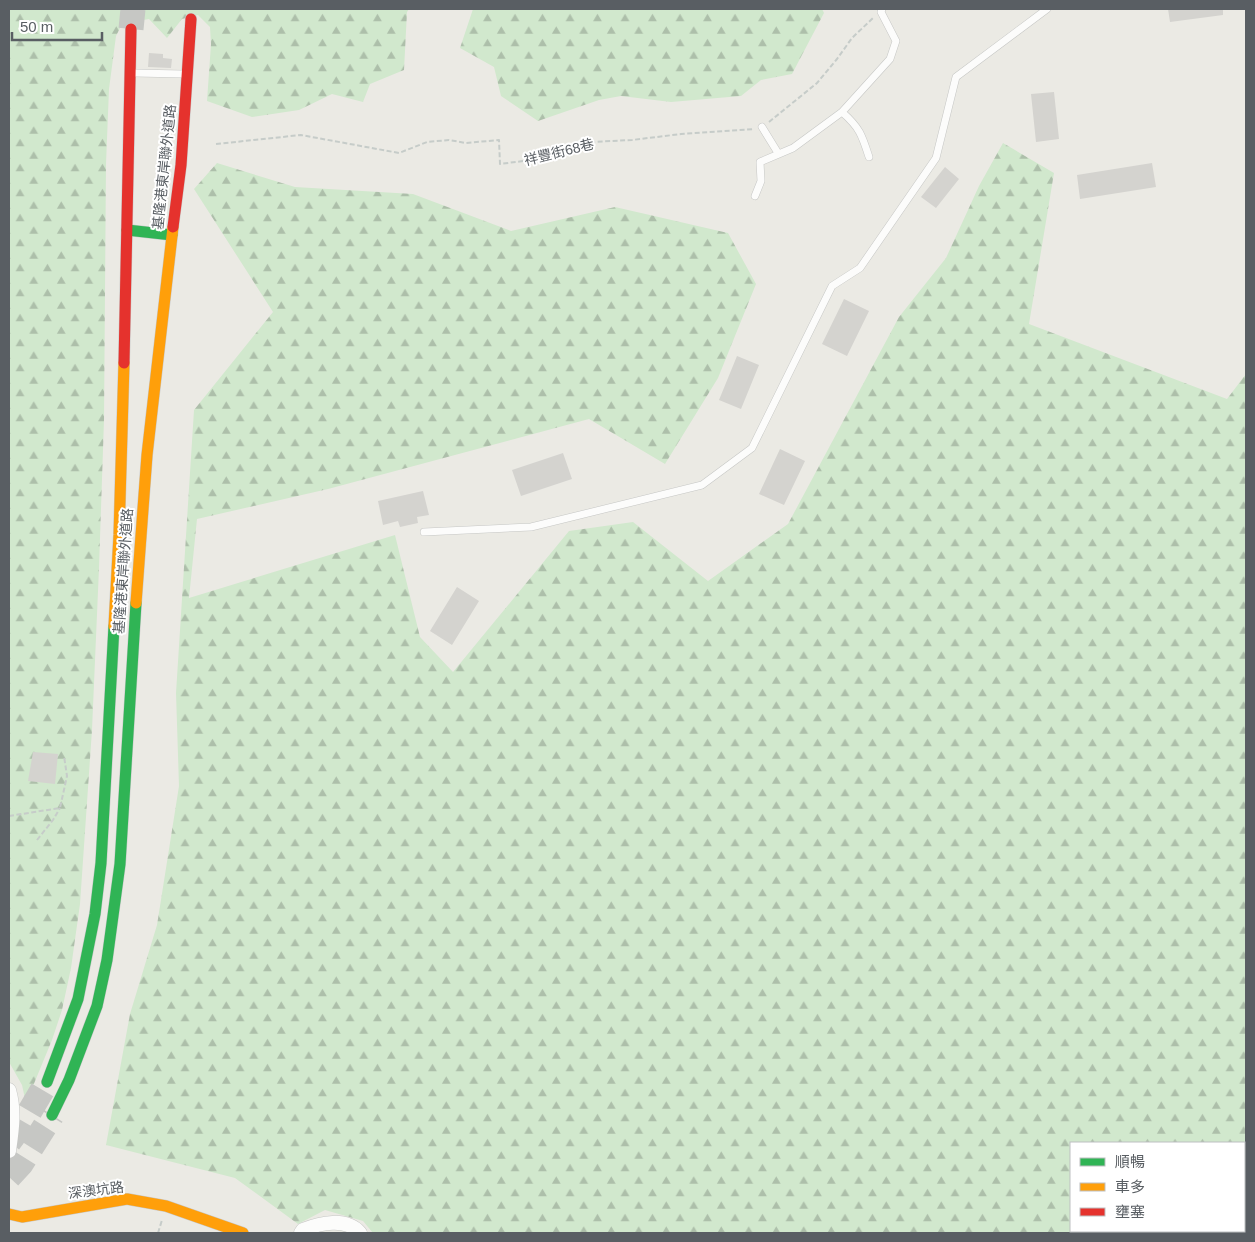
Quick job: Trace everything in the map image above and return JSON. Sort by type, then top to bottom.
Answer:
[{"type":"main road","name":"基隆港東岸聯外道路","points":[[52,1115],[69,1080],[97,1006],[116,906],[130,679],[147,455],[181,165],[191,20]]},
{"type":"main road","name":"基隆港東岸聯外道路","points":[[47,1082],[77,1001],[89,954],[97,905],[101,863],[124,414],[131,29]]},
{"type":"main road","points":[[127,230],[172,235]]},
{"type":"main road","name":"深澳坑路","points":[[9,1214],[22,1217],[127,1199],[166,1206],[243,1233]]},
{"type":"street","points":[[9,1090],[12,1101],[9,1151]]},
{"type":"street","points":[[302,1233],[302,1230],[330,1222],[347,1225],[360,1233]]},
{"type":"lane","points":[[424,532],[531,526],[702,485],[752,448],[832,286],[860,268],[936,158],[956,77],[1047,9]]},
{"type":"lane","points":[[755,196],[761,180],[760,162],[793,148],[842,112],[890,59],[896,41],[881,10]]},
{"type":"lane","points":[[130,72],[187,75]]},
{"type":"lane","points":[[842,112],[857,125],[863,136],[869,157]]},
{"type":"lane","points":[[762,127],[778,154]]},
{"type":"path","name":"祥豐街68巷","points":[[216,144],[301,135],[399,153],[427,142],[450,140],[466,143],[499,140],[500,164],[546,158],[591,142],[632,140],[681,134],[747,131],[762,127],[817,83],[852,38],[881,10]]},
{"type":"path","points":[[37,840],[60,808],[67,776],[64,756]]},
{"type":"path","points":[[9,816],[60,808]]},
{"type":"green space","points":[[9,9],[409,9],[407,12],[404,70],[370,84],[363,102],[332,94],[299,110],[252,117],[207,101],[211,44],[210,27],[198,15],[182,19],[167,38],[149,19],[122,24],[116,36],[109,89],[106,164],[104,420],[99,568],[92,730],[80,904],[71,968],[62,1010],[52,1040],[26,1103],[22,1085],[9,1062]]},
{"type":"green space","points":[[473,9],[822,9],[824,13],[792,74],[761,80],[741,96],[671,102],[621,96],[599,100],[538,121],[501,96],[494,67],[460,48]]},
{"type":"green space","points":[[1003,143],[1054,173],[1029,324],[1227,399],[1246,374],[1246,1233],[373,1233],[363,1221],[325,1210],[298,1224],[235,1178],[106,1145],[130,1014],[157,925],[179,786],[176,693],[194,410],[273,312],[194,189],[217,163],[295,187],[413,194],[511,231],[615,207],[728,233],[756,284],[718,378],[665,464],[589,419],[328,489],[197,519],[189,598],[395,535],[420,637],[453,672],[569,531],[633,522],[708,581],[788,524],[899,317],[946,258],[979,186]]},
{"type":"building","points":[[1168,9],[1223,9],[1223,15],[1170,22]]},
{"type":"building","points":[[149,53],[163,54],[163,58],[172,59],[171,68],[148,67]]},
{"type":"building","points":[[1054,92],[1059,139],[1036,142],[1031,94]]},
{"type":"building","points":[[1152,163],[1156,187],[1080,199],[1077,175]]},
{"type":"building","points":[[945,167],[959,179],[936,208],[921,197]]},
{"type":"building","points":[[844,299],[869,311],[847,356],[822,344]]},
{"type":"building","points":[[737,356],[759,365],[741,409],[719,400]]},
{"type":"building","points":[[780,449],[805,461],[784,505],[759,494]]},
{"type":"building","points":[[563,453],[572,479],[521,496],[512,470]]},
{"type":"building","points":[[423,491],[429,515],[417,517],[418,523],[400,527],[398,521],[383,525],[378,501]]},
{"type":"building","points":[[457,587],[479,601],[452,645],[430,631]]},
{"type":"building","points":[[33,752],[58,754],[55,784],[28,781]]},
{"type":"tunnel","points":[[131,29],[133,9]]},
{"type":"tunnel","points":[[9,1142],[23,1123],[47,1082]]},
{"type":"tunnel","points":[[9,1177],[21,1164],[52,1115]]},
{"type":"traffic: fast","points":[[127,230],[172,235]]},
{"type":"traffic: fast","points":[[52,1115],[69,1080],[97,1006],[107,960],[120,864],[136,603]]},
{"type":"traffic: fast","points":[[47,1082],[78,999],[95,914],[101,863],[114,626]]},
{"type":"traffic: slow","points":[[136,603],[147,455],[173,227]]},
{"type":"traffic: slow","points":[[114,626],[119,535],[124,363]]},
{"type":"traffic: slow","points":[[9,1214],[22,1217],[127,1199],[166,1206],[243,1233]]},
{"type":"traffic: jam","points":[[173,227],[181,165],[191,19]]},
{"type":"traffic: jam","points":[[124,363],[131,29]]}]
